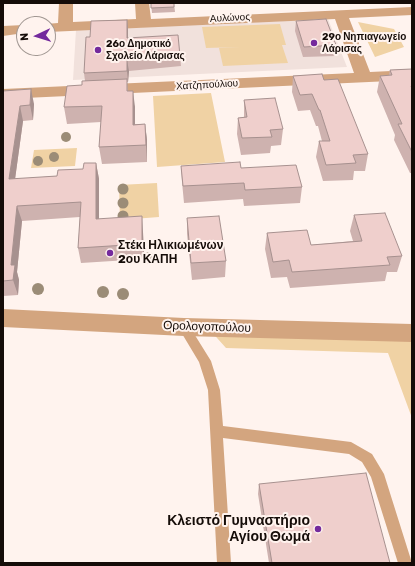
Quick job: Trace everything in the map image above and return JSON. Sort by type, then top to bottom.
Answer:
[{"type":"street","points":[[65,27],[66,3]]},
{"type":"street","points":[[142,3],[144,23]]},
{"type":"street","points":[[332,10],[364,77]]},
{"type":"street","name":"Αυλώνος","points":[[56,28],[332,10],[412,11]]},
{"type":"street","points":[[3,31],[16,30]]},
{"type":"street","name":"Χατζηπούλιου","points":[[3,94],[412,75]]},
{"type":"street","name":"Ορολογοπούλου","points":[[3,318],[184,327],[412,333]]},
{"type":"lane","points":[[184,327],[205,362],[214,390],[224,563]]},
{"type":"lane","points":[[216,431],[351,448],[367,458],[377,474],[405,563]]},
{"type":"shaded area","points":[[328,19],[347,67],[73,80],[76,30]]},
{"type":"shaded area","points":[[358,22],[394,29],[404,47],[375,57]]},
{"type":"shaded area","points":[[280,24],[286,45],[282,45],[288,63],[223,66],[219,48],[241,47],[206,48],[202,27]]},
{"type":"shaded area","points":[[211,93],[225,162],[157,167],[153,96]]},
{"type":"shaded area","points":[[77,148],[75,166],[31,168],[34,150]]},
{"type":"shaded area","points":[[157,183],[159,217],[120,220],[119,185]]},
{"type":"shaded area","points":[[209,329],[412,339],[412,418],[388,353],[226,348]]},
{"type":"building","points":[[151,3],[174,3],[174,7],[151,8]]},
{"type":"building","points":[[326,19],[336,45],[304,47],[296,21]]},
{"type":"building","points":[[127,20],[127,38],[178,35],[180,56],[127,60],[127,71],[84,73],[86,37],[90,37],[91,21]]},
{"type":"building","points":[[412,69],[412,152],[398,124],[402,124],[380,76],[392,75],[390,70]]},
{"type":"building","points":[[322,74],[324,80],[338,79],[368,154],[353,155],[356,163],[326,165],[319,141],[330,141],[320,110],[312,94],[300,95],[293,76]]},
{"type":"building","points":[[127,79],[127,91],[133,91],[133,125],[145,124],[146,145],[99,147],[102,106],[64,107],[67,86],[82,85],[82,81]]},
{"type":"building","points":[[31,89],[30,105],[20,106],[9,179],[57,176],[58,170],[83,169],[84,163],[96,163],[96,219],[142,216],[142,244],[78,248],[81,202],[17,206],[11,265],[15,265],[13,280],[3,281],[3,91]]},
{"type":"building","points":[[275,98],[283,129],[270,130],[272,137],[242,138],[238,118],[247,117],[244,100]]},
{"type":"building","points":[[240,162],[241,168],[296,165],[302,187],[245,190],[244,183],[183,186],[181,166]]},
{"type":"building","points":[[385,213],[402,256],[387,257],[390,265],[292,272],[289,260],[273,262],[267,233],[307,230],[311,245],[362,241],[354,215]]},
{"type":"building","points":[[219,216],[226,261],[191,263],[187,218]]},
{"type":"building","name":"Κλειστό Γυμναστήριο Αγίου Θωμά","points":[[366,473],[390,563],[272,563],[259,484]]},
{"type":"place","name":"29ο Νηπιαγωγείο Λάρισας","points":[[314,43]]},
{"type":"place","name":"26ο Δημοτικό Σχολείο Λάρισας","points":[[98,50]]},
{"type":"place","name":"Στέκι Ηλικιωμένων 2ου ΚΑΠΗ","points":[[110,253]]},
{"type":"place","name":"Κλειστό Γυμναστήριο Αγίου Θωμά","points":[[318,529]]}]
